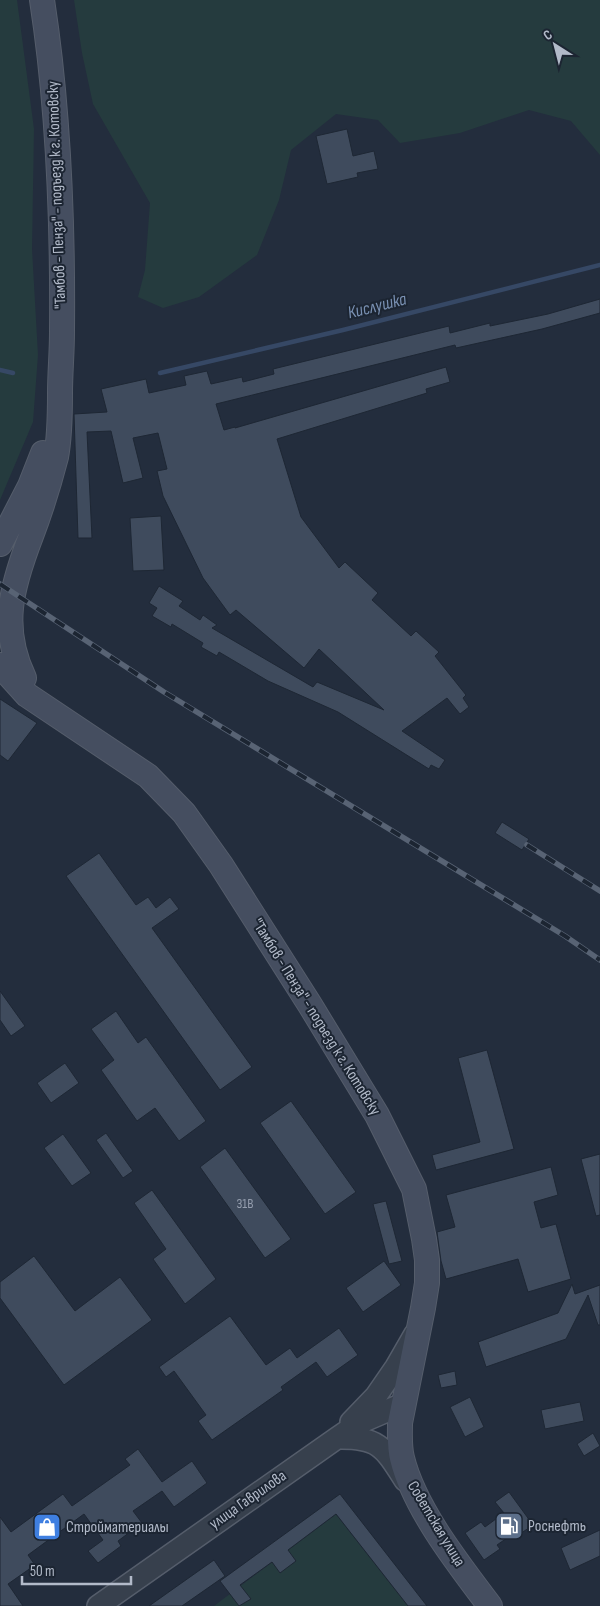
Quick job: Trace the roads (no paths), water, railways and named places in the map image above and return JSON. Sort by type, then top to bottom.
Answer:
[{"type":"main road","name":"\"Тамбов - Пенза\" - подъезд к г. Котовску","points":[[42,0],[55,109],[62,286],[60,421],[56,454],[46,496],[7,598],[4,614],[4,634],[9,652],[17,668],[46,708]]},
{"type":"main road","name":"\"Тамбов - Пенза\" - подъезд к г. Котовску","points":[[0,544],[30,486],[47,444],[60,391]]},
{"type":"main road","name":"\"Тамбов - Пенза\" - подъезд к г. Котовску","points":[[0,665],[27,695],[148,776],[172,800],[197,830],[221,865],[316,1014],[377,1115],[414,1189],[427,1260],[427,1283],[421,1323],[403,1404]]},
{"type":"main road","name":"Советская улица","points":[[403,1404],[399,1442],[401,1456],[418,1499],[455,1559],[490,1606]]},
{"type":"street","points":[[337,1438],[376,1396],[396,1367],[421,1323]]},
{"type":"street","name":"улица Гаврилова","points":[[98,1606],[359,1423],[403,1404]]},
{"type":"street","points":[[337,1438],[359,1437],[373,1442],[388,1455],[418,1499]]},
{"type":"waterway","name":"Кислушка","points":[[160,373],[343,330],[600,265]]},
{"type":"waterway","name":"Кислушка","points":[[0,370],[13,373]]},
{"type":"railway","points":[[0,584],[164,692],[565,936],[600,960]]},
{"type":"railway","points":[[527,845],[600,891]]},
{"type":"place","name":"Роснефть","points":[[509,1526]]},
{"type":"place","name":"Стройматериалы","points":[[47,1527]]}]
